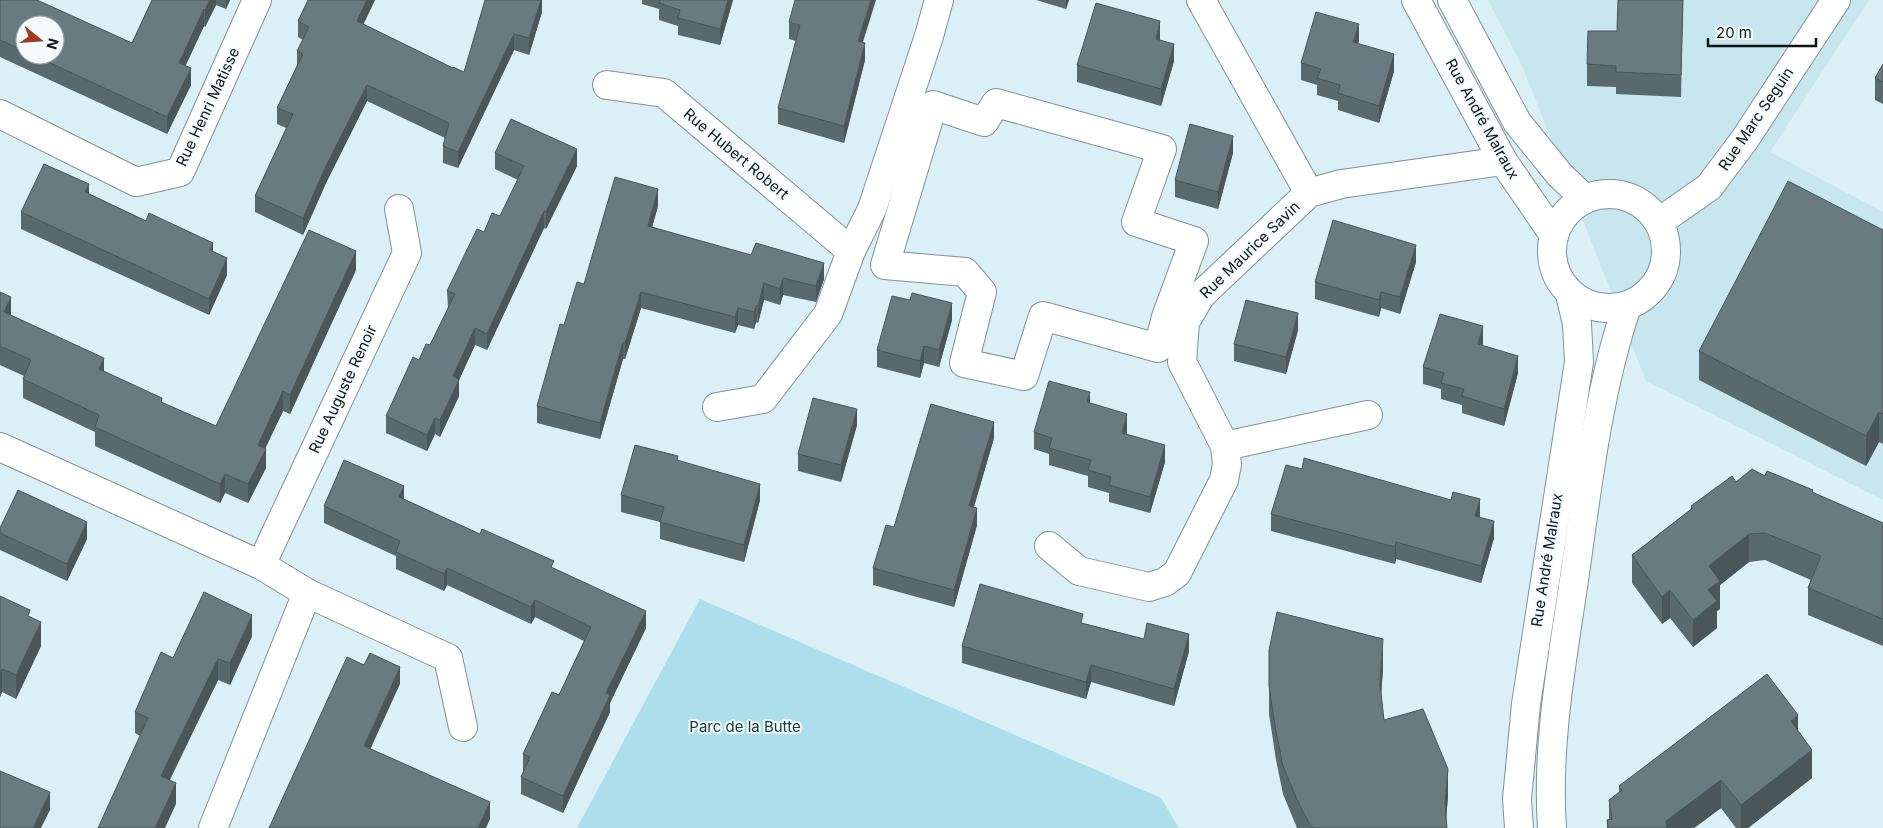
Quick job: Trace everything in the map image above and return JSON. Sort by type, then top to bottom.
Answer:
[{"type":"street","name":"Rue Henri Matisse","points":[[0,114],[136,182],[180,172],[257,0]]},
{"type":"street","points":[[717,407],[763,399],[828,314],[851,252],[872,209],[939,0]]},
{"type":"street","name":"Rue Maurice Savin","points":[[1201,0],[1309,193]]},
{"type":"street","name":"Rue André Malraux","points":[[1416,0],[1503,162],[1554,235]]},
{"type":"street","name":"Rue André Malraux","points":[[1452,0],[1516,122],[1559,174],[1585,199]]},
{"type":"street","name":"Rue Marc Seguin","points":[[1659,222],[1709,187],[1745,139],[1836,0]]},
{"type":"street","name":"Rue Hubert Robert","points":[[607,85],[664,93],[851,252]]},
{"type":"street","points":[[996,103],[1162,149],[1136,222],[1194,241],[1166,317],[1158,348],[1044,316],[1024,376],[964,363],[982,292],[965,272],[885,265],[933,105],[984,122],[996,103]]},
{"type":"street","name":"Rue Maurice Savin","points":[[1049,546],[1079,571],[1149,587],[1165,582],[1177,573],[1224,480],[1227,464],[1225,446],[1182,362],[1185,322],[1201,295],[1309,193],[1341,184],[1503,162]]},
{"type":"street","points":[[1601,194],[1618,194],[1634,199],[1648,208],[1659,222],[1666,241],[1666,261],[1659,280],[1645,296],[1627,306],[1597,307],[1583,302],[1570,294],[1557,276],[1552,256],[1554,235],[1566,214],[1585,199],[1601,194]]},
{"type":"street","name":"Rue Auguste Renoir","points":[[261,565],[407,253],[399,209]]},
{"type":"street","name":"Rue André Malraux","points":[[1519,828],[1517,799],[1526,704],[1580,362],[1577,324],[1570,294]]},
{"type":"street","name":"Rue André Malraux","points":[[1552,828],[1550,767],[1562,665],[1595,435],[1610,360],[1627,306]]},
{"type":"street","points":[[1225,446],[1368,415]]},
{"type":"street","points":[[0,447],[261,565],[307,593],[448,658],[463,727]]},
{"type":"street","points":[[213,828],[307,593]]},
{"type":"shaded area","points":[[1488,0],[1869,0],[1770,152],[1883,212],[1883,500],[1646,381],[1523,68]]},
{"type":"green space","name":"Parc de la Butte","points":[[700,599],[1161,798],[1179,828],[577,828]]},
{"type":"building","points":[[0,0],[37,0],[132,43],[152,0],[210,0],[179,63],[191,68],[167,117],[55,65],[65,65],[65,15],[15,15],[15,47],[0,40]]},
{"type":"building","points":[[308,0],[367,0],[357,21],[464,72],[485,0],[541,0],[529,38],[514,34],[458,152],[443,146],[449,123],[367,85],[326,166],[303,218],[255,196],[293,114],[277,108],[303,54],[297,51],[309,27],[298,21]]},
{"type":"building","points":[[660,0],[728,0],[720,29],[678,18],[680,10],[659,3]]},
{"type":"building","points":[[795,0],[871,0],[858,41],[865,43],[844,126],[778,108],[800,25],[789,22]]},
{"type":"building","points":[[1618,0],[1683,0],[1681,75],[1616,72],[1616,66],[1587,64],[1588,31],[1617,31]]},
{"type":"building","points":[[1096,3],[1160,21],[1156,39],[1174,44],[1161,89],[1077,65]]},
{"type":"building","points":[[1316,12],[1359,24],[1353,42],[1394,54],[1379,106],[1338,93],[1340,85],[1317,78],[1321,69],[1301,63]]},
{"type":"building","points":[[1883,64],[1883,82],[1875,78]]},
{"type":"building","points":[[511,119],[577,149],[546,212],[544,211],[487,334],[475,328],[453,376],[459,380],[440,420],[435,418],[427,435],[386,416],[413,357],[419,360],[426,344],[430,345],[455,294],[447,291],[477,229],[484,232],[492,213],[500,216],[524,166],[495,153]]},
{"type":"building","points":[[1190,124],[1233,136],[1218,192],[1175,180]]},
{"type":"building","points":[[44,164],[89,184],[85,192],[146,221],[149,213],[213,243],[210,250],[227,258],[209,299],[21,212]]},
{"type":"building","points":[[615,177],[658,189],[648,226],[751,255],[756,243],[824,263],[816,286],[783,278],[780,289],[764,283],[758,306],[756,306],[754,312],[738,308],[735,317],[641,292],[625,343],[623,342],[600,423],[537,406],[560,324],[564,325],[577,282],[584,284]]},
{"type":"building","points":[[1788,181],[1883,230],[1883,414],[1879,412],[1866,436],[1699,351]]},
{"type":"building","points":[[1333,220],[1416,245],[1400,297],[1381,292],[1379,300],[1315,282]]},
{"type":"building","points":[[309,230],[356,251],[290,395],[283,391],[258,445],[266,449],[248,484],[225,474],[220,484],[95,427],[99,415],[23,379],[31,360],[0,346],[0,292],[11,297],[4,312],[104,358],[99,369],[162,398],[161,402],[216,426]]},
{"type":"building","points":[[912,293],[952,303],[939,350],[924,346],[920,361],[877,350],[892,296],[910,300]]},
{"type":"building","points":[[1246,300],[1298,313],[1286,357],[1234,344]]},
{"type":"building","points":[[1440,314],[1483,326],[1478,344],[1518,356],[1504,409],[1462,396],[1464,389],[1441,383],[1444,373],[1423,367]]},
{"type":"building","points":[[1049,381],[1090,392],[1087,402],[1127,414],[1122,433],[1165,445],[1150,497],[1109,485],[1111,477],[1088,470],[1091,460],[1049,448],[1052,438],[1034,432]]},
{"type":"building","points":[[813,398],[857,409],[841,465],[798,454]]},
{"type":"building","points":[[931,404],[994,422],[969,506],[977,508],[954,590],[873,568],[886,525],[894,527]]},
{"type":"building","points":[[635,445],[678,456],[677,460],[760,484],[744,545],[660,522],[664,507],[621,495]]},
{"type":"building","points":[[1304,458],[1451,500],[1453,492],[1480,499],[1475,516],[1494,521],[1481,566],[1396,542],[1395,547],[1271,514],[1286,465],[1302,469]]},
{"type":"building","points":[[344,460],[404,486],[399,497],[480,534],[482,529],[554,561],[551,567],[646,611],[606,693],[610,695],[563,796],[521,777],[530,757],[523,754],[552,692],[559,695],[591,627],[535,600],[531,607],[447,568],[444,574],[396,552],[400,541],[324,506]]},
{"type":"building","points":[[1752,469],[1765,476],[1767,471],[1883,523],[1883,619],[1808,588],[1821,556],[1765,533],[1749,534],[1709,566],[1720,581],[1708,590],[1717,601],[1693,620],[1670,590],[1662,597],[1632,555],[1693,508],[1691,506],[1732,476],[1736,482]]},
{"type":"building","points":[[18,490],[87,522],[67,564],[0,533],[0,528]]},
{"type":"building","points":[[980,584],[1083,614],[1081,623],[1144,639],[1147,623],[1189,634],[1174,689],[1091,665],[1086,682],[962,646]]},
{"type":"building","points":[[204,592],[252,615],[230,663],[218,659],[161,776],[176,783],[155,828],[98,828],[148,718],[135,712],[161,652],[173,658]]},
{"type":"building","points":[[0,596],[30,610],[28,616],[41,622],[16,675],[2,669],[0,674]]},
{"type":"building","points":[[1277,612],[1383,639],[1380,684],[1384,720],[1423,709],[1448,769],[1445,803],[1447,828],[1312,828],[1299,804],[1283,766],[1276,732],[1269,686],[1269,650]]},
{"type":"building","points":[[370,653],[400,667],[364,746],[490,802],[478,828],[269,828],[347,657],[364,665]]},
{"type":"building","points":[[1767,674],[1798,715],[1791,721],[1812,750],[1741,805],[1721,780],[1666,821],[1667,828],[1608,828],[1607,820],[1612,819],[1609,800],[1622,790],[1619,786]]},
{"type":"building","points":[[0,771],[50,792],[33,828],[0,828]]}]
